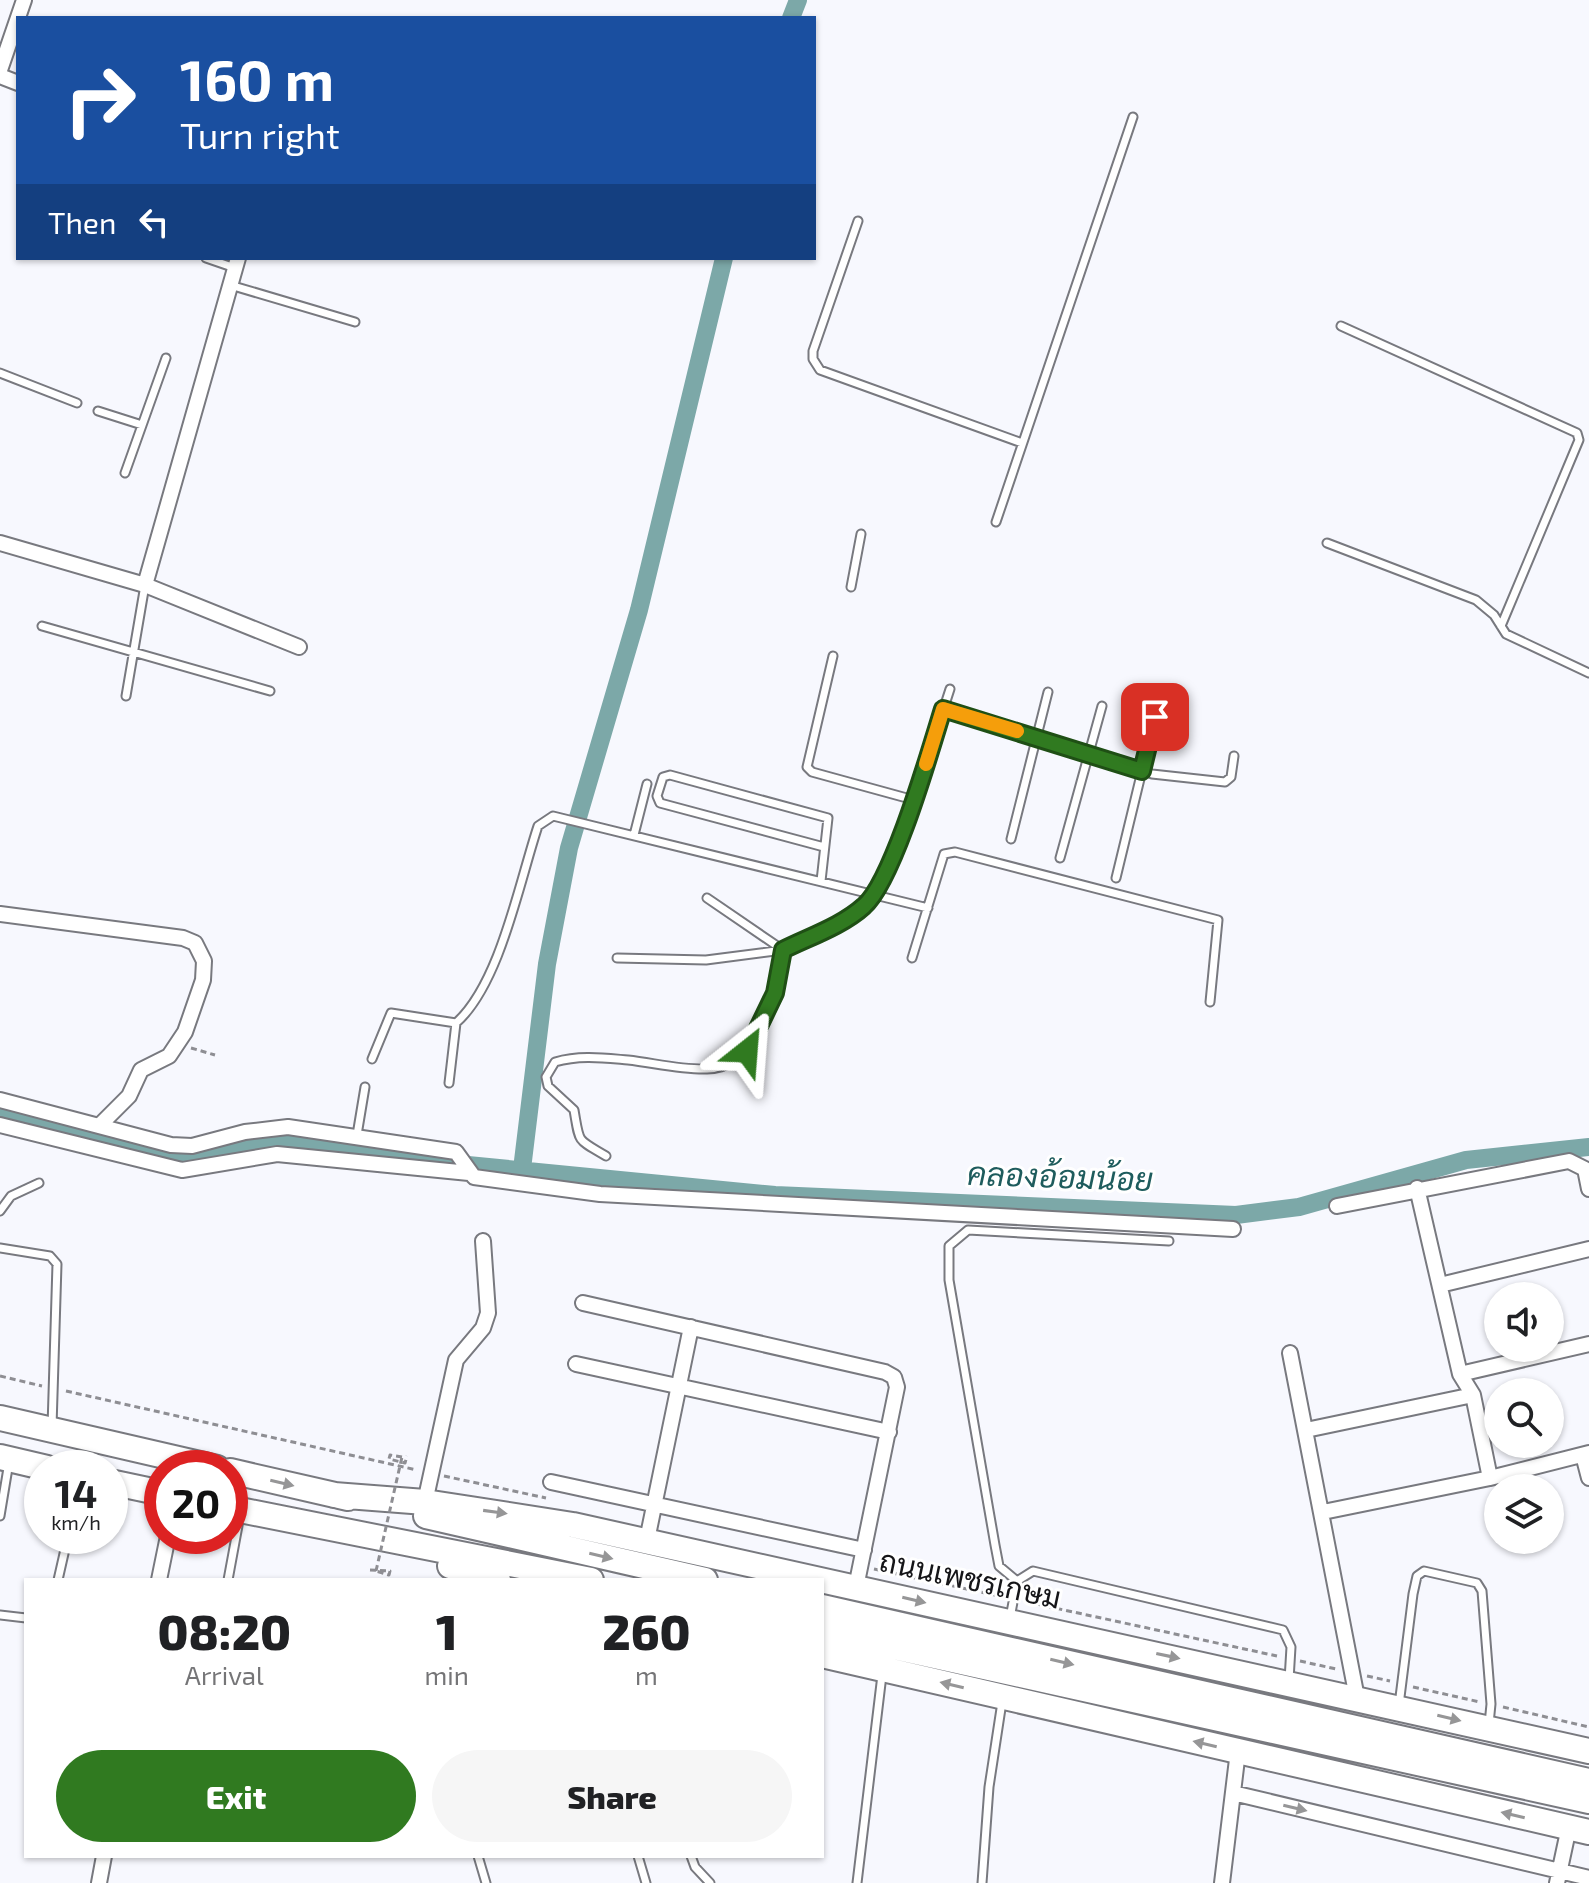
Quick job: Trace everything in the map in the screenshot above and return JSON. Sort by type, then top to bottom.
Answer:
[{"type":"main road","points":[[0,1418],[144,1451]]},
{"type":"main road","name":"ถนนเพชรเกษม","points":[[248,1475],[696,1578]]},
{"type":"main road","name":"ถนนเพชรเกษม","points":[[334,1495],[425,1502],[519,1515],[816,1578]]},
{"type":"main road","points":[[248,1513],[581,1578]]},
{"type":"main road","points":[[327,1529],[491,1578]]},
{"type":"main road","name":"ถนนเพชรเกษม","points":[[824,1580],[1589,1751]]},
{"type":"main road","name":"ถนนเพชรเกษม","points":[[824,1607],[1341,1735],[1589,1801]]},
{"type":"main road","name":"ถนนเพชรเกษม","points":[[824,1631],[1341,1735],[1589,1781]]},
{"type":"main road","points":[[830,1659],[1579,1830]]},
{"type":"street","points":[[0,70],[16,23]]},
{"type":"street","points":[[145,585],[236,263]]},
{"type":"street","points":[[0,543],[145,585],[299,647]]},
{"type":"street","points":[[0,914],[129,929],[195,943],[202,953],[203,980],[179,1044],[169,1056],[141,1070],[129,1096],[100,1125]]},
{"type":"street","points":[[0,1100],[100,1125],[141,1140],[192,1146],[268,1128],[357,1135],[461,1155],[469,1172]]},
{"type":"street","points":[[0,1125],[182,1170],[277,1154],[469,1172],[600,1194],[1233,1229]]},
{"type":"street","points":[[1337,1206],[1417,1188],[1569,1161],[1585,1169],[1589,1189]]},
{"type":"street","points":[[1417,1188],[1460,1374],[1473,1395],[1489,1474]]},
{"type":"street","points":[[425,1502],[456,1360],[483,1328],[488,1313],[483,1241]]},
{"type":"street","points":[[1440,1285],[1589,1249]]},
{"type":"street","points":[[583,1303],[885,1372],[894,1377],[897,1387],[889,1432],[856,1587]]},
{"type":"street","points":[[647,1540],[691,1327]]},
{"type":"street","points":[[1460,1374],[1589,1344]]},
{"type":"street","points":[[1290,1353],[1357,1698]]},
{"type":"street","points":[[576,1364],[889,1432]]},
{"type":"street","points":[[1306,1430],[1473,1395]]},
{"type":"street","points":[[1506,1474],[1586,1454],[1589,1478]]},
{"type":"street","points":[[1323,1512],[1484,1479]]},
{"type":"street","points":[[551,1482],[864,1550]]},
{"type":"street","points":[[159,1578],[164,1554]]},
{"type":"street","points":[[1222,1883],[1238,1751]]},
{"type":"street","points":[[1233,1793],[1558,1877],[1589,1878]]},
{"type":"street","points":[[1558,1877],[1579,1830]]},
{"type":"street","points":[[99,1883],[104,1858]]},
{"type":"lane","points":[[996,522],[1133,117]]},
{"type":"lane","points":[[858,221],[813,351],[815,365],[820,370],[1022,443]]},
{"type":"lane","points":[[230,285],[355,322]]},
{"type":"lane","points":[[1341,326],[1577,433],[1579,440],[1501,626]]},
{"type":"lane","points":[[125,473],[166,358]]},
{"type":"lane","points":[[0,373],[77,403]]},
{"type":"lane","points":[[98,411],[142,425]]},
{"type":"lane","points":[[851,587],[861,534]]},
{"type":"lane","points":[[1327,543],[1476,600],[1494,615],[1506,634],[1589,673]]},
{"type":"lane","points":[[126,696],[145,585]]},
{"type":"lane","points":[[42,626],[270,691]]},
{"type":"lane","points":[[833,656],[807,767],[812,772],[914,800]]},
{"type":"lane","points":[[617,958],[706,960],[783,950],[862,909],[875,895],[914,800],[950,689]]},
{"type":"lane","points":[[1011,839],[1048,692]]},
{"type":"lane","points":[[1060,858],[1102,706]]},
{"type":"lane","points":[[943,709],[1142,771],[1225,782],[1231,777],[1234,756]]},
{"type":"lane","points":[[1116,878],[1155,717]]},
{"type":"lane","points":[[821,881],[828,818],[670,775],[663,777],[657,796],[660,803],[824,847]]},
{"type":"lane","points":[[634,835],[647,784]]},
{"type":"lane","points":[[449,1083],[456,1023],[473,1007],[484,988],[538,826],[553,816],[928,908]]},
{"type":"lane","points":[[912,958],[944,854],[955,852],[1218,920],[1210,1002]]},
{"type":"lane","points":[[707,898],[783,950]]},
{"type":"lane","points":[[606,1156],[580,1140],[575,1129],[574,1110],[548,1086],[546,1077],[555,1062],[595,1057],[710,1070],[734,1061],[747,1051],[760,1029],[775,993],[783,950]]},
{"type":"lane","points":[[372,1059],[391,1013],[456,1023]]},
{"type":"lane","points":[[357,1135],[365,1087]]},
{"type":"lane","points":[[0,1211],[11,1196],[39,1183]]},
{"type":"lane","points":[[1017,1581],[999,1566],[949,1280],[949,1246],[968,1230],[1169,1241]]},
{"type":"lane","points":[[0,1248],[50,1256],[57,1264],[52,1430]]},
{"type":"lane","points":[[0,1516],[5,1458]]},
{"type":"lane","points":[[58,1578],[64,1554]]},
{"type":"lane","points":[[228,1578],[231,1554]]},
{"type":"lane","points":[[1009,1621],[1017,1581],[1033,1571],[1283,1630],[1291,1647],[1289,1682]]},
{"type":"lane","points":[[1399,1707],[1417,1576],[1424,1571],[1477,1583],[1482,1591],[1491,1704],[1489,1728]]},
{"type":"lane","points":[[0,1615],[24,1618]]},
{"type":"lane","points":[[857,1883],[883,1669]]},
{"type":"lane","points":[[982,1883],[989,1787],[1003,1697]]},
{"type":"lane","points":[[479,1858],[486,1883]]},
{"type":"lane","points":[[639,1858],[646,1883]]},
{"type":"lane","points":[[692,1858],[695,1867],[710,1883]]},
{"type":"path","points":[[179,1044],[215,1055]]},
{"type":"path","points":[[0,1376],[432,1473]]},
{"type":"path","points":[[370,1570],[380,1571],[390,1571],[389,1575],[376,1571],[380,1557],[392,1500],[396,1486],[399,1472],[402,1457],[390,1455],[389,1459],[397,1461],[405,1463],[407,1456]]},
{"type":"waterway","points":[[792,16],[798,0]]},
{"type":"waterway","points":[[522,1169],[547,964],[569,848],[639,610],[724,260]]},
{"type":"waterway","name":"คลองอ้อมน้อย","points":[[0,1115],[144,1153],[192,1159],[286,1141],[406,1159],[775,1195],[1236,1215],[1299,1207],[1466,1160],[1589,1147]]},
{"type":"slow traffic","points":[[926,764],[943,709],[1017,731]]},
{"type":"route","points":[[747,1051],[775,993],[783,950],[862,909],[875,895],[914,800],[943,709],[1142,771],[1155,717]]}]
